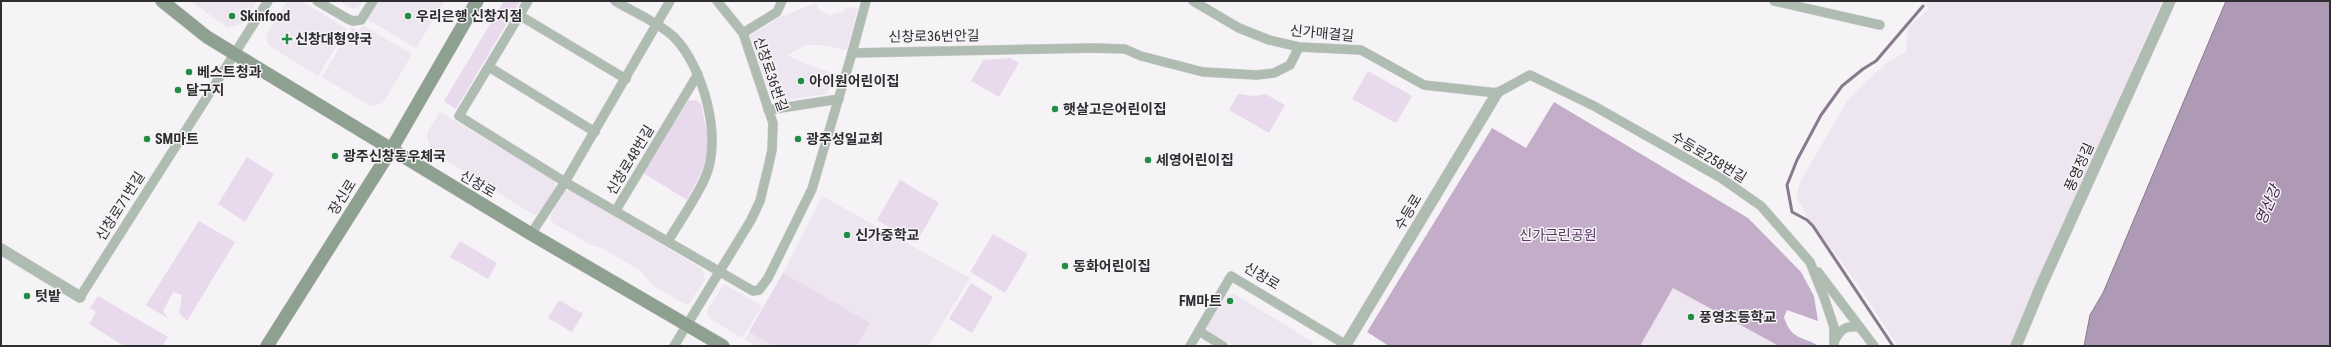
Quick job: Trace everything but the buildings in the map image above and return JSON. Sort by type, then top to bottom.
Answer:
[{"type":"main road","name":"신창로","points":[[162,1],[207,37],[391,150],[723,346]]},
{"type":"main road","name":"장신로","points":[[267,346],[391,150],[477,1]]},
{"type":"street","name":"신창로71번길","points":[[1,250],[80,297],[236,54],[268,1]]},
{"type":"street","points":[[317,1],[353,21],[361,20],[372,1]]},
{"type":"street","name":"신창로48번길","points":[[528,1],[459,116],[565,182],[616,210],[698,74]]},
{"type":"street","points":[[614,1],[673,36],[685,50],[698,74],[707,104],[713,144],[705,178],[668,241]]},
{"type":"street","points":[[532,234],[595,132],[670,1]]},
{"type":"street","name":"신창로36번길","points":[[674,346],[720,273],[760,201],[772,150],[773,123],[743,33],[717,1]]},
{"type":"street","points":[[743,33],[777,12],[782,1]]},
{"type":"street","points":[[616,210],[720,273],[753,291],[764,285],[812,189],[866,1]]},
{"type":"street","name":"신가매결길","points":[[1193,1],[1211,10],[1239,28],[1269,40],[1299,47],[1361,50],[1424,85],[1497,93]]},
{"type":"street","points":[[1211,10],[1215,1]]},
{"type":"street","points":[[1774,1],[1880,25]]},
{"type":"street","name":"풍영정길","points":[[2016,346],[2041,286],[2170,1]]},
{"type":"street","points":[[519,15],[626,79]]},
{"type":"street","name":"신창로36번안길","points":[[852,52],[1093,48],[1125,49],[1140,56],[1203,72],[1257,75],[1282,71],[1290,65],[1299,47]]},
{"type":"street","points":[[489,67],[595,132]]},
{"type":"street","name":"수등로258번길","points":[[1497,93],[1530,75],[1594,106],[1721,178],[1761,206],[1810,262],[1826,300],[1834,327],[1834,344]]},
{"type":"street","name":"수등로","points":[[1346,346],[1497,93]]},
{"type":"street","points":[[768,110],[839,99]]},
{"type":"street","points":[[1810,262],[1874,346]]},
{"type":"street","name":"신창로","points":[[1190,346],[1231,276],[1346,346]]},
{"type":"street","points":[[1834,344],[1840,331],[1847,326],[1859,327]]},
{"type":"street","points":[[1199,331],[1223,346]]},
{"type":"shaded area","points":[[191,1],[257,1],[244,23],[227,28]]},
{"type":"shaded area","points":[[287,1],[301,1],[347,29],[318,76],[268,45],[266,36]]},
{"type":"shaded area","points":[[338,1],[362,1],[359,7],[352,9]]},
{"type":"shaded area","points":[[378,1],[445,1],[416,48],[367,19]]},
{"type":"shaded area","points":[[504,1],[520,1],[456,109],[444,101]]},
{"type":"shaded area","points":[[1922,1],[2162,1],[2010,346],[1898,346],[1856,282],[1808,218],[1796,196],[1800,182],[1847,101],[1885,64],[1906,52],[1908,27],[1929,9]]},
{"type":"shaded area","points":[[816,3],[819,10],[829,15],[842,12],[846,7],[858,8],[847,50],[821,45],[807,45],[787,55],[811,66],[838,75],[826,94],[781,101],[775,99],[770,93],[750,36],[780,17]]},
{"type":"shaded area","points":[[363,25],[412,54],[383,103],[370,106],[322,77],[352,27],[359,31]]},
{"type":"shaded area","points":[[1010,58],[1019,63],[999,97],[971,81],[983,60]]},
{"type":"shaded area","points":[[1368,71],[1412,96],[1396,123],[1352,99]]},
{"type":"shaded area","points":[[1238,94],[1254,96],[1266,94],[1285,105],[1269,133],[1229,110]]},
{"type":"shaded area","points":[[696,100],[701,104],[709,144],[703,169],[687,200],[643,173],[688,101]]},
{"type":"shaded area","points":[[440,112],[555,181],[556,191],[543,212],[534,215],[431,151],[427,137],[428,131]]},
{"type":"shaded area","points":[[247,157],[274,174],[245,222],[218,204]]},
{"type":"shaded area","points":[[900,180],[939,203],[916,243],[877,220]]},
{"type":"shaded area","points":[[570,190],[702,269],[705,279],[689,304],[686,305],[652,285],[642,272],[604,249],[589,244],[552,222],[550,216],[565,191]]},
{"type":"shaded area","name":"신가중학교","points":[[822,196],[970,278],[929,346],[756,346],[745,339],[783,273]]},
{"type":"shaded area","points":[[199,221],[235,242],[187,321],[179,313],[182,295],[173,292],[163,311],[169,319],[146,305]]},
{"type":"shaded area","points":[[993,234],[1028,254],[1005,293],[970,272]]},
{"type":"shaded area","points":[[460,241],[497,263],[488,279],[450,257]]},
{"type":"shaded area","points":[[783,273],[870,323],[857,346],[774,346],[749,332]]},
{"type":"shaded area","points":[[971,283],[993,297],[972,333],[949,319]]},
{"type":"shaded area","points":[[724,284],[762,306],[742,338],[709,318],[707,311]]},
{"type":"shaded area","name":"풍영초등학교","points":[[1673,288],[1779,346],[1640,346]]},
{"type":"shaded area","points":[[1234,294],[1313,342],[1314,346],[1234,346],[1208,330],[1207,326],[1226,296]]},
{"type":"shaded area","points":[[98,296],[168,337],[162,346],[124,346],[89,324],[96,312],[90,308]]},
{"type":"shaded area","points":[[559,300],[583,314],[572,332],[548,318]]},
{"type":"green space","name":"신가근린공원","points":[[1554,102],[1748,218],[1801,272],[1814,296],[1818,321],[1787,310],[1784,317],[1790,330],[1794,334],[1819,346],[1779,346],[1673,288],[1640,346],[1389,346],[1367,332],[1492,128],[1526,148]]},
{"type":"water","name":"영산강","points":[[2226,1],[2330,1],[2330,346],[2084,346],[2090,315],[2103,293]]},
{"type":"waterway","points":[[1893,346],[1813,226],[1807,220],[1792,212],[1787,185],[1797,160],[1821,115],[1842,86],[1863,69],[1876,61],[1923,6]]},
{"type":"place","name":"Skinfood","points":[[232,16]]},
{"type":"place","name":"우리은행 신창지점","points":[[408,16]]},
{"type":"place","name":"신창대형약국","points":[[287,39]]},
{"type":"place","name":"베스트청과","points":[[189,72]]},
{"type":"place","name":"아이원어린이집","points":[[801,81]]},
{"type":"place","name":"달구지","points":[[178,90]]},
{"type":"place","name":"햇살고은어린이집","points":[[1055,109]]},
{"type":"place","name":"SM마트","points":[[147,139]]},
{"type":"place","name":"광주성일교회","points":[[798,139]]},
{"type":"place","name":"광주신창동우체국","points":[[335,156]]},
{"type":"place","name":"세영어린이집","points":[[1148,160]]},
{"type":"place","name":"신가중학교","points":[[847,235]]},
{"type":"place","name":"동화어린이집","points":[[1065,266]]},
{"type":"place","name":"텃밭","points":[[27,296]]},
{"type":"place","name":"FM마트","points":[[1230,301]]},
{"type":"place","name":"풍영초등학교","points":[[1691,317]]}]
